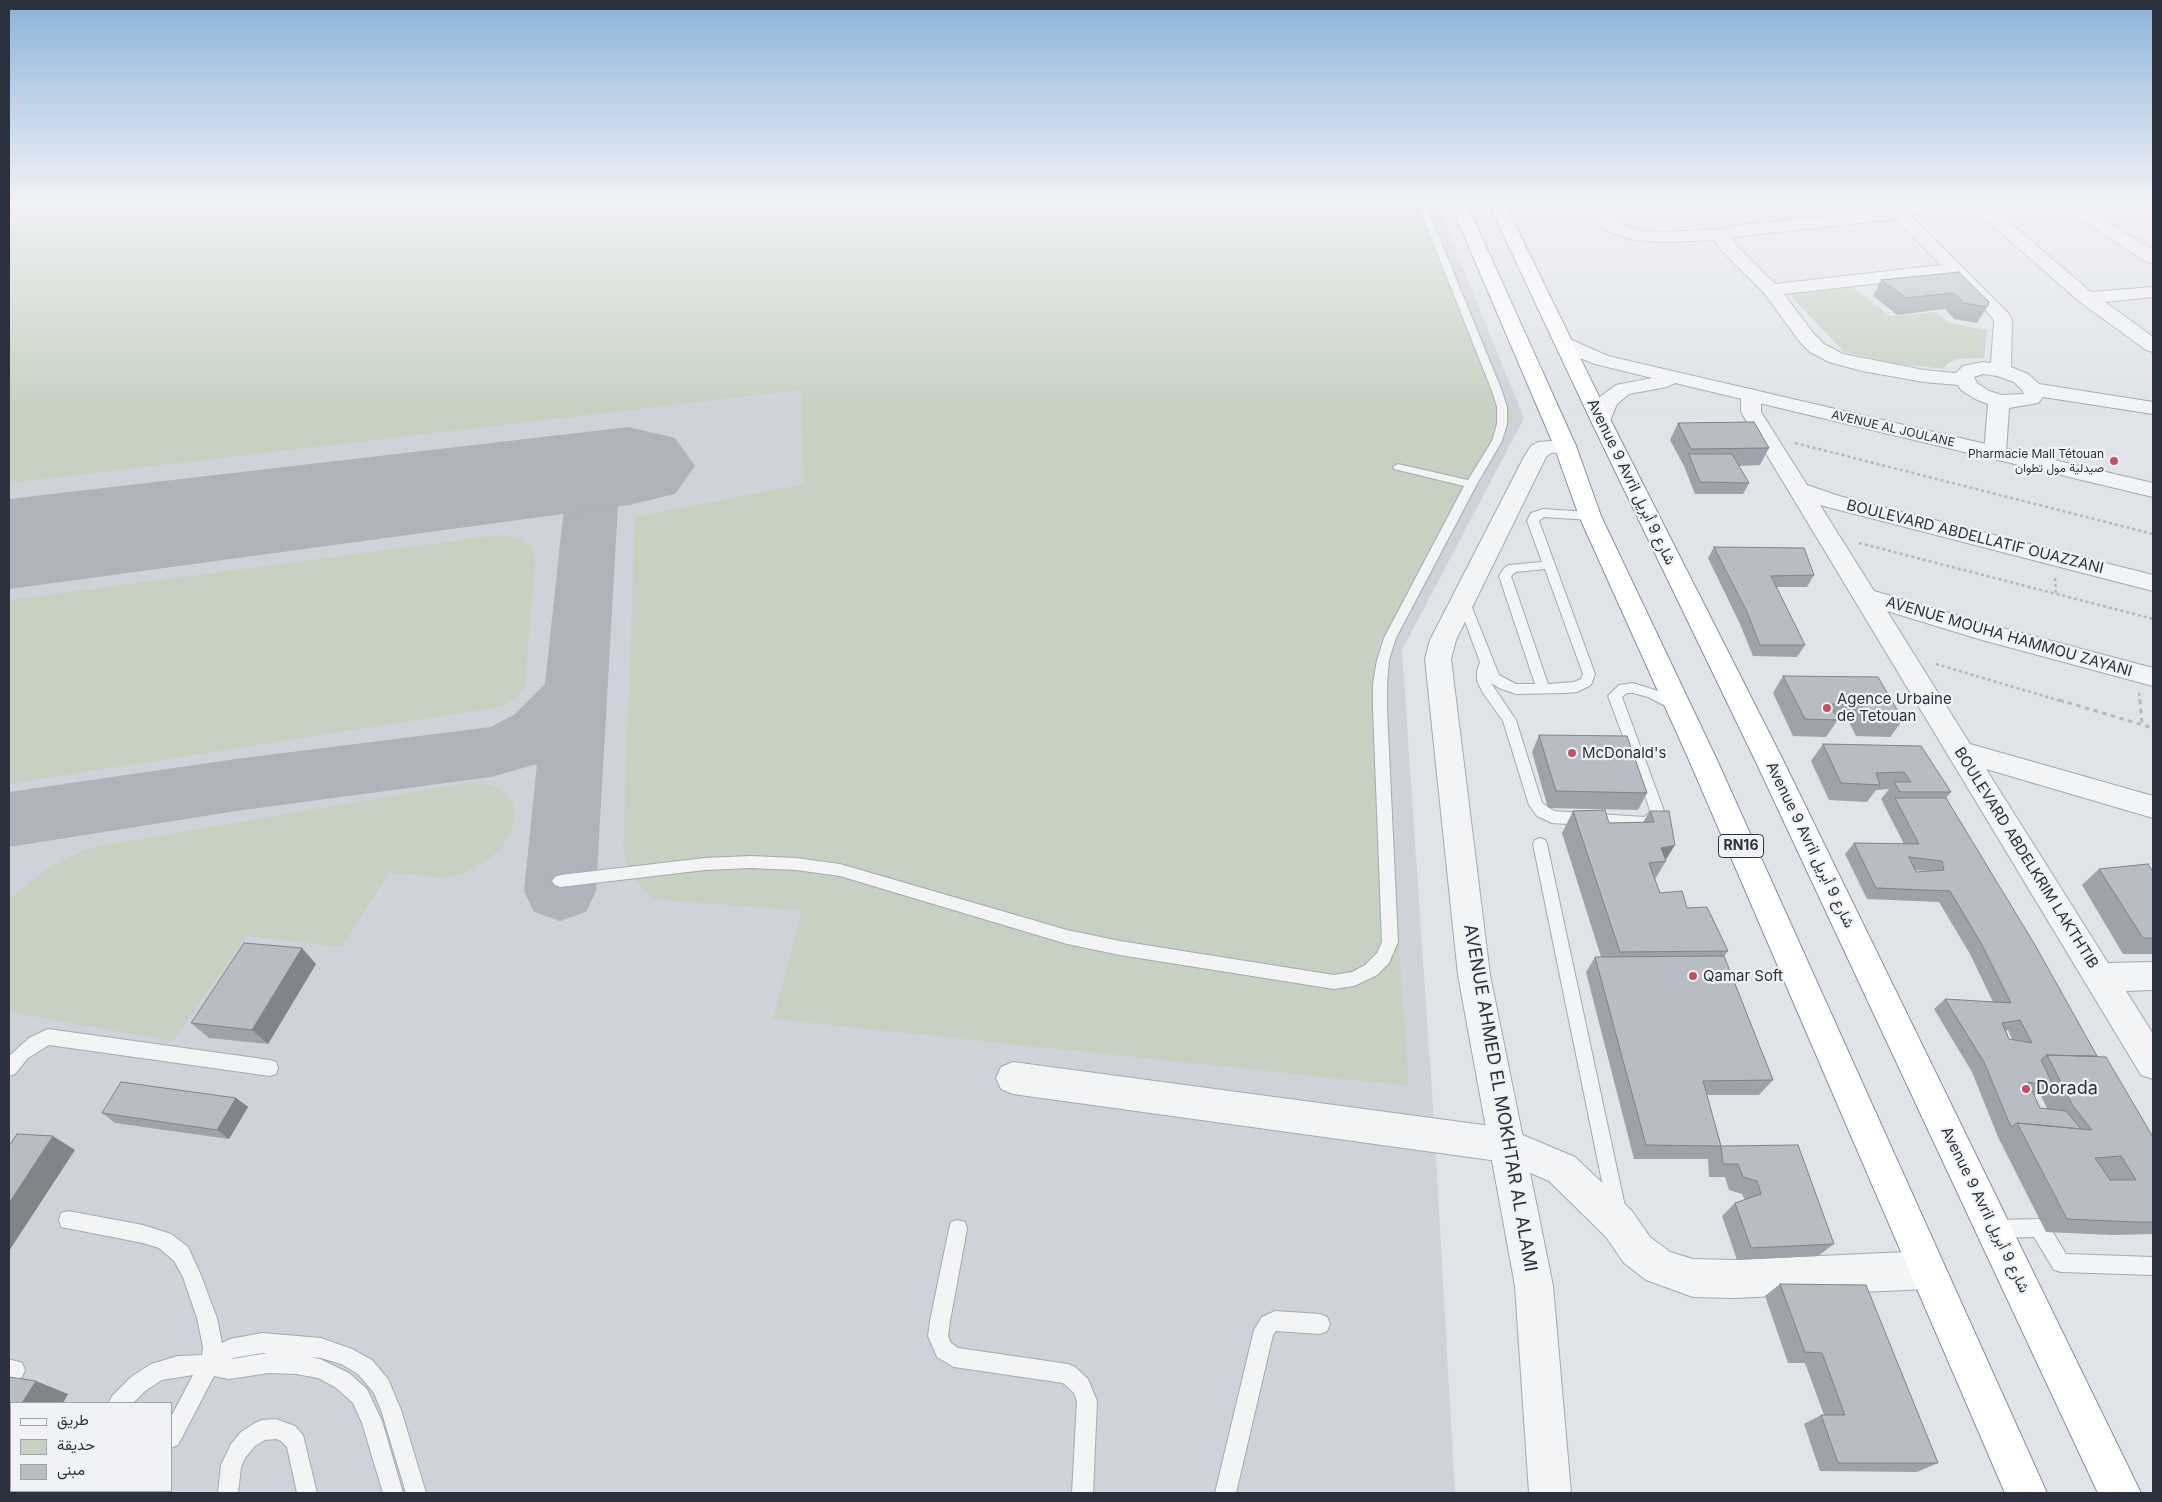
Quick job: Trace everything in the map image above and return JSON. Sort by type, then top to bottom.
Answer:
[{"type":"highway","name":"RN16","points":[[1488,270],[1565,446],[1590,516],[1703,760],[2026,1493]]},
{"type":"highway","name":"Avenue 9 Avril شارع 9 أبريل","points":[[1529,270],[1601,422],[1769,760],[2120,1493]]},
{"type":"street","points":[[1751,270],[1771,290],[1806,337],[1817,348],[1828,355],[1862,365],[1889,370],[1964,380],[1974,391],[1999,401],[2024,401],[2031,398],[2034,394],[2033,389]]},
{"type":"street","points":[[1771,290],[1945,270]]},
{"type":"street","points":[[1956,270],[2000,314],[2003,321],[2001,370]]},
{"type":"street","points":[[2055,270],[2087,298],[2153,346]]},
{"type":"street","points":[[2087,298],[2153,292]]},
{"type":"street","name":"AVENUE AL JOULANE","points":[[1563,342],[1574,349],[1602,360],[2153,490]]},
{"type":"street","points":[[1964,380],[1965,373],[1976,368],[2001,370],[2021,378],[2033,389],[2153,408]]},
{"type":"street","name":"AVENUE AL JOULANE","points":[[1601,422],[1608,401],[1623,389],[1665,381],[1691,381]]},
{"type":"street","name":"BOULEVARD ABDELKRIM LAKTHTIB","points":[[1751,395],[1750,410],[1765,435],[2153,1064]]},
{"type":"street","points":[[1995,452],[1999,401]]},
{"type":"street","name":"AVENUE AHMED EL MOKHTAR AL ALAMI","points":[[1550,1493],[1534,1286],[1474,975],[1439,669],[1439,650],[1458,608],[1535,457],[1539,451],[1546,448],[1565,446]]},
{"type":"street","name":"BOULEVARD ABDELLATIF OUAZZANI","points":[[1798,489],[1831,500],[2153,583]]},
{"type":"street","name":"AVENUE MOUHA HAMMOU ZAYANI","points":[[1864,596],[1982,631],[2145,675]]},
{"type":"street","points":[[1960,751],[2153,808]]},
{"type":"street","points":[[2100,977],[2153,976]]},
{"type":"street","points":[[1013,1078],[1506,1146],[1562,1169],[1620,1224],[1637,1250],[1658,1267],[1693,1278],[1734,1279],[1927,1270]]},
{"type":"lane","points":[[560,881],[705,864],[751,862],[796,864],[840,870],[1067,937],[1120,948],[1334,982],[1354,978],[1371,970],[1383,958],[1390,942],[1380,710],[1380,684],[1383,660],[1390,638],[1471,484],[1497,441],[1502,424],[1502,407],[1448,270]]},
{"type":"lane","points":[[1398,467],[1471,484]]},
{"type":"lane","points":[[1458,608],[1494,678],[1504,685],[1516,688],[1577,687],[1586,682],[1589,674],[1533,521],[1535,516],[1543,513],[1590,516]]},
{"type":"lane","points":[[1543,688],[1506,576],[1508,571],[1513,568],[1549,565]]},
{"type":"lane","points":[[1486,663],[1483,671],[1484,680],[1511,726],[1536,805],[1542,812],[1552,817],[1640,823],[1646,823],[1654,818],[1657,810],[1615,696],[1624,688],[1633,688],[1653,694],[1677,707]]},
{"type":"lane","points":[[1540,844],[1620,1224]]},
{"type":"lane","points":[[9,1068],[28,1048],[48,1037],[270,1068]]},
{"type":"lane","points":[[68,1220],[143,1234],[164,1241],[180,1254],[191,1273],[211,1332],[213,1347],[210,1364]]},
{"type":"lane","points":[[1994,1229],[2039,1228],[2061,1263],[2153,1266]]},
{"type":"lane","points":[[958,1229],[938,1336],[944,1350],[954,1357],[1068,1374],[1081,1386],[1087,1401],[1083,1493]]},
{"type":"lane","points":[[1224,1493],[1264,1330],[1275,1321],[1320,1324]]},
{"type":"lane","points":[[172,1436],[210,1364],[219,1355],[230,1349],[262,1343],[321,1348],[345,1356],[365,1367],[381,1386],[391,1410],[416,1493]]},
{"type":"lane","points":[[121,1402],[138,1384],[158,1371],[178,1366],[210,1364],[218,1368],[229,1369],[269,1363],[296,1364],[320,1370],[342,1380],[360,1396],[372,1421],[393,1493]]},
{"type":"lane","points":[[228,1493],[231,1465],[238,1451],[248,1439],[262,1430],[276,1429],[288,1433],[296,1442],[306,1493]]},
{"type":"path","points":[[1765,435],[2153,534]]},
{"type":"path","points":[[1826,534],[2153,619]]},
{"type":"path","points":[[1899,653],[2153,728]]},
{"type":"path","points":[[2142,725],[2145,675]]},
{"type":"shaded area","points":[[9,270],[1464,270],[1524,418],[1402,650],[1434,1123],[1455,1493],[9,1493]]},
{"type":"green space","points":[[9,270],[1447,270],[1514,416],[1377,646],[1409,1086],[773,1019],[802,911],[652,899],[638,882],[628,865],[623,851],[635,517],[804,484],[801,390],[9,483]]},
{"type":"green space","points":[[1851,286],[1890,316],[1936,312],[1949,323],[1987,330],[1984,358],[1958,359],[1948,363],[1943,369],[1893,363],[1844,352],[1790,295]]},
{"type":"green space","points":[[499,535],[516,537],[529,544],[534,553],[535,564],[525,686],[516,698],[500,707],[9,784],[9,600]]},
{"type":"green space","points":[[472,782],[490,785],[504,792],[513,803],[515,817],[511,832],[502,847],[487,861],[468,871],[447,878],[389,873],[342,947],[246,936],[173,1041],[14,1013],[9,1007],[9,899],[52,865],[89,848]]},
{"type":"building","points":[[1959,272],[1989,302],[1987,307],[1964,303],[1954,293],[1906,298],[1881,280]]},
{"type":"building","points":[[1754,422],[1769,448],[1691,449],[1678,423]]},
{"type":"building","points":[[1689,454],[1732,454],[1749,483],[1700,482]]},
{"type":"building","points":[[1714,547],[1804,548],[1814,575],[1771,576],[1805,645],[1760,645],[1747,612]]},
{"type":"building","points":[[1783,676],[1878,677],[1903,720],[1869,719],[1861,705],[1830,704],[1838,720],[1805,719]]},
{"type":"building","points":[[1539,735],[1627,736],[1647,793],[1556,791]]},
{"type":"building","points":[[1823,744],[1921,746],[1951,792],[1900,792],[1894,782],[1911,782],[1904,772],[1876,773],[1880,785],[1841,783]]},
{"type":"building","points":[[1895,798],[1946,798],[2035,945],[2097,1056],[2047,1055],[2041,1060],[2054,1087],[2028,1082],[2040,1108],[2066,1111],[2081,1129],[2017,1123],[2011,1127],[1984,1062],[1945,999],[2011,1003],[1981,943],[1950,891],[1876,888],[1854,843],[1919,844]],"holes":[[[1909,857],[1942,861],[1944,870],[1916,872]],[[2020,1020],[2032,1043],[2009,1039],[2002,1023]]]},
{"type":"building","points":[[1605,810],[1609,823],[1654,822],[1650,811],[1669,811],[1675,845],[1661,848],[1666,861],[1649,863],[1660,893],[1682,891],[1687,908],[1707,907],[1728,951],[1620,952],[1573,811]]},
{"type":"building","points":[[2148,864],[2153,872],[2153,938],[2143,938],[2099,869]]},
{"type":"building","points":[[244,943],[302,948],[252,1030],[191,1023]]},
{"type":"building","points":[[1724,956],[1773,1080],[1703,1081],[1721,1146],[1646,1145],[1595,957]]},
{"type":"building","points":[[2047,1055],[2106,1057],[2153,1137],[2153,1222],[2067,1219],[2017,1123],[2092,1130],[2073,1106]],"holes":[[[2121,1156],[2136,1180],[2110,1180],[2095,1158]]]},
{"type":"building","points":[[121,1082],[236,1098],[217,1130],[102,1113]]},
{"type":"building","points":[[17,1134],[53,1136],[9,1203],[9,1146]]},
{"type":"building","points":[[1798,1145],[1834,1244],[1751,1248],[1735,1203],[1761,1194],[1757,1181],[1743,1177],[1738,1164],[1723,1164],[1721,1146]]},
{"type":"building","points":[[1780,1284],[1866,1285],[1938,1463],[1838,1463],[1821,1415],[1845,1415],[1822,1353],[1805,1352]]},
{"type":"building","points":[[9,1377],[36,1381],[23,1402],[10,1402],[9,1425]]},
{"type":"taxiway","points":[[560,891],[594,470]]},
{"type":"taxiway","points":[[9,820],[236,785],[491,752],[515,746],[538,731],[569,700],[576,685]]},
{"type":"runway","points":[[9,544],[629,466]]},
{"type":"place","name":"Pharmacie Mall Tétouan صيدلية مول تطوان","points":[[2114,461]]},
{"type":"place","name":"Agence Urbaine de Tetouan","points":[[1827,708]]},
{"type":"place","name":"McDonald's","points":[[1572,753]]},
{"type":"place","name":"Qamar Soft","points":[[1693,976]]},
{"type":"place","name":"Dorada","points":[[2026,1089]]}]
